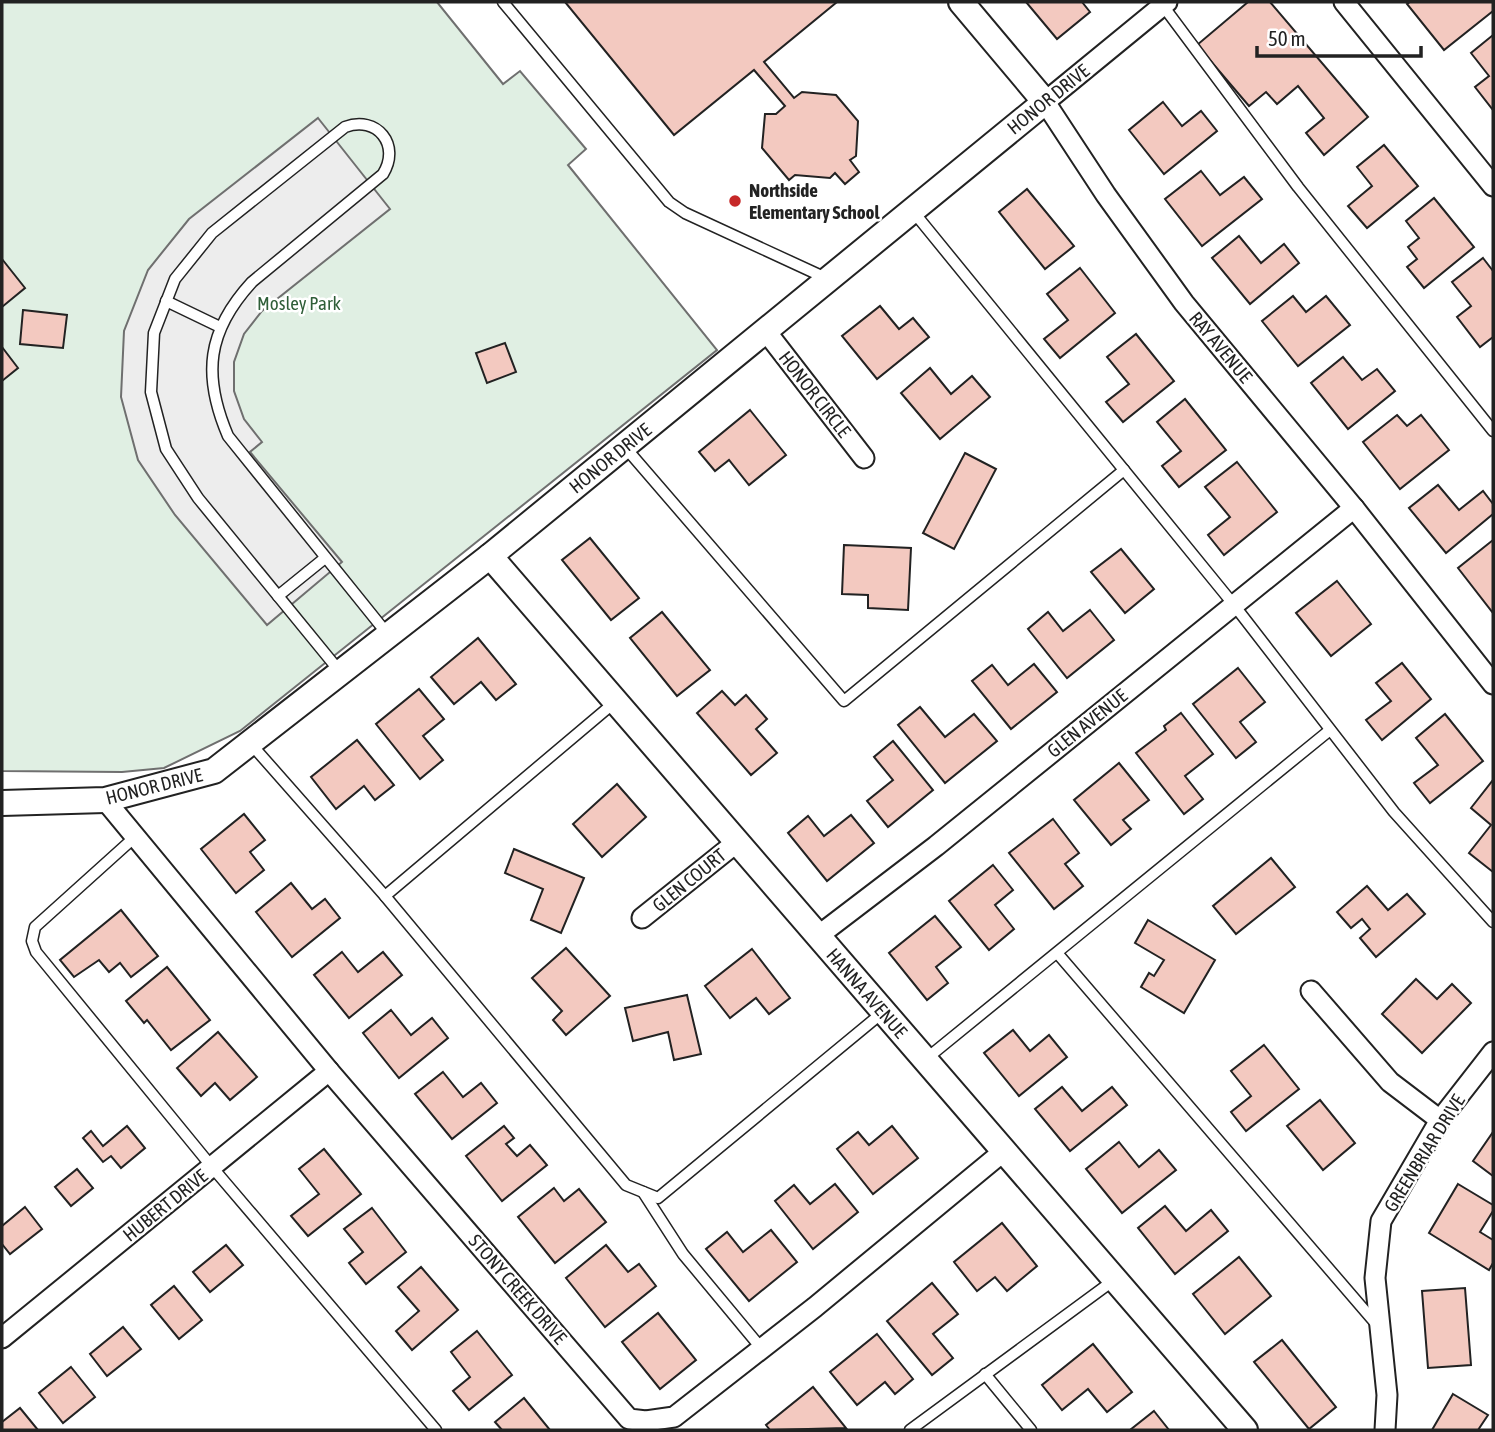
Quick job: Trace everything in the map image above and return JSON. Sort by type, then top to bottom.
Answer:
[{"type":"street","name":"RAY AVENUE","points":[[961,2],[1045,102],[1106,195],[1184,303],[1354,508],[1493,684]]},
{"type":"street","points":[[1344,2],[1493,186]]},
{"type":"street","name":"HONOR DRIVE","points":[[2,803],[105,800],[214,771],[342,674],[490,556],[1163,3]]},
{"type":"street","name":"HONOR CIRCLE","points":[[765,330],[864,458]]},
{"type":"street","name":"GLEN AVENUE","points":[[818,936],[936,846],[1354,508]]},
{"type":"street","name":"HANNA AVENUE","points":[[490,556],[882,1013],[1245,1430]]},
{"type":"street","name":"STONY CREEK DRIVE","points":[[105,800],[329,1071],[629,1419],[646,1421],[674,1417],[762,1349],[1004,1151]]},
{"type":"street","name":"GLEN COURT","points":[[642,918],[737,842]]},
{"type":"street","points":[[1311,991],[1390,1082],[1440,1120]]},
{"type":"street","name":"GREENBRIAR DRIVE","points":[[1385,1430],[1387,1395],[1375,1278],[1381,1221],[1440,1120],[1493,1052]]},
{"type":"street","name":"HUBERT DRIVE","points":[[2,1338],[329,1071]]},
{"type":"lane","points":[[503,2],[669,202],[685,213],[828,279]]},
{"type":"lane","points":[[1163,3],[1298,187],[1493,432]]},
{"type":"lane","points":[[342,674],[198,498],[166,449],[150,392],[153,333],[175,279],[212,233],[345,127],[366,124],[376,127],[384,134],[391,154],[383,174],[252,282],[233,303],[220,327],[212,354],[211,382],[216,410],[228,436],[389,637]]},
{"type":"lane","points":[[912,210],[1234,605],[1394,812],[1493,922]]},
{"type":"lane","points":[[166,301],[220,327]]},
{"type":"lane","points":[[624,446],[844,701],[1124,470]]},
{"type":"lane","points":[[278,596],[325,558]]},
{"type":"lane","points":[[385,896],[616,701]]},
{"type":"lane","points":[[925,1060],[1330,730]]},
{"type":"lane","points":[[251,744],[385,896],[626,1185],[657,1198],[882,1013]]},
{"type":"lane","points":[[136,836],[34,927],[32,941],[36,952],[212,1167],[436,1430]]},
{"type":"lane","points":[[1058,954],[1380,1329]]},
{"type":"lane","points":[[643,1192],[683,1254],[762,1349]]},
{"type":"lane","points":[[910,1430],[1115,1280]]},
{"type":"lane","points":[[985,1374],[1031,1430]]},
{"type":"green space","name":"Mosley Park","points":[[2,2],[437,2],[503,84],[520,71],[586,149],[568,165],[717,350],[240,731],[164,768],[122,772],[2,771]]},
{"type":"shaded area","points":[[318,118],[390,209],[262,311],[244,334],[234,362],[234,391],[244,419],[262,442],[250,452],[342,562],[267,625],[175,515],[138,460],[121,397],[124,331],[148,270],[189,219]]},
{"type":"building","points":[[565,2],[837,2],[764,62],[794,98],[802,92],[836,95],[858,121],[856,156],[850,160],[859,172],[845,184],[835,173],[830,178],[795,175],[789,180],[762,148],[765,114],[776,114],[785,106],[754,70],[674,135]]},
{"type":"building","points":[[1026,2],[1082,2],[1090,12],[1057,39]]},
{"type":"building","points":[[1248,2],[1270,2],[1368,117],[1324,155],[1306,133],[1324,118],[1298,86],[1277,104],[1266,92],[1249,106],[1197,45]]},
{"type":"building","points":[[1493,2],[1493,11],[1444,50],[1407,4]]},
{"type":"building","points":[[1493,35],[1493,110],[1475,87],[1489,76],[1471,53]]},
{"type":"building","points":[[1163,102],[1182,126],[1201,111],[1217,131],[1164,174],[1129,130]]},
{"type":"building","points":[[1384,145],[1418,186],[1367,228],[1348,206],[1372,186],[1357,167]]},
{"type":"building","points":[[1201,171],[1220,195],[1244,177],[1262,199],[1202,246],[1165,199]]},
{"type":"building","points":[[1027,189],[1074,246],[1045,269],[999,212]]},
{"type":"building","points":[[1434,198],[1474,247],[1424,288],[1407,267],[1417,259],[1408,247],[1419,238],[1406,221]]},
{"type":"building","points":[[1239,236],[1261,263],[1284,244],[1299,263],[1250,304],[1212,258]]},
{"type":"building","points":[[1483,258],[1493,271],[1493,337],[1480,347],[1457,317],[1471,306],[1452,282]]},
{"type":"building","points":[[2,259],[25,288],[2,307]]},
{"type":"building","points":[[1080,268],[1115,313],[1060,358],[1044,339],[1068,320],[1047,294]]},
{"type":"building","points":[[1293,296],[1306,312],[1326,296],[1350,325],[1298,366],[1262,321]]},
{"type":"building","points":[[880,306],[899,329],[913,318],[929,337],[877,379],[842,336]]},
{"type":"building","points":[[23,310],[67,315],[63,348],[20,344]]},
{"type":"building","points":[[1136,334],[1174,381],[1123,422],[1106,402],[1129,384],[1107,357]]},
{"type":"building","points":[[505,343],[516,372],[487,383],[476,353]]},
{"type":"building","points":[[2,347],[18,368],[2,381]]},
{"type":"building","points":[[1343,357],[1362,380],[1377,369],[1395,391],[1348,429],[1311,383]]},
{"type":"building","points":[[930,368],[951,394],[972,376],[990,397],[940,439],[901,393]]},
{"type":"building","points":[[1185,399],[1226,450],[1179,487],[1162,466],[1181,451],[1157,422]]},
{"type":"building","points":[[750,410],[786,455],[749,485],[729,460],[715,471],[699,452]]},
{"type":"building","points":[[1397,415],[1407,426],[1421,415],[1449,450],[1400,489],[1363,442]]},
{"type":"building","points":[[965,453],[996,469],[954,549],[923,533]]},
{"type":"building","points":[[1237,462],[1277,512],[1224,555],[1208,535],[1230,517],[1205,487]]},
{"type":"building","points":[[1438,485],[1459,510],[1483,491],[1493,504],[1493,514],[1446,553],[1409,508]]},
{"type":"building","points":[[590,538],[639,598],[611,620],[562,560]]},
{"type":"building","points":[[1493,540],[1493,613],[1458,568]]},
{"type":"building","points":[[844,545],[911,548],[908,610],[868,608],[868,595],[842,594]]},
{"type":"building","points":[[1121,549],[1154,589],[1125,613],[1091,572]]},
{"type":"building","points":[[1337,581],[1371,624],[1331,656],[1296,613]]},
{"type":"building","points":[[1090,610],[1114,640],[1067,678],[1028,629],[1048,612],[1063,631]]},
{"type":"building","points":[[662,612],[710,670],[677,696],[630,638]]},
{"type":"building","points":[[478,638],[516,684],[496,700],[481,682],[454,704],[431,677]]},
{"type":"building","points":[[1402,663],[1431,699],[1382,740],[1366,720],[1391,701],[1376,683]]},
{"type":"building","points":[[1034,664],[1057,692],[1011,729],[972,681],[992,665],[1008,685]]},
{"type":"building","points":[[1238,668],[1265,702],[1240,722],[1256,742],[1236,758],[1193,704]]},
{"type":"building","points":[[419,689],[444,719],[423,736],[443,760],[420,779],[376,724]]},
{"type":"building","points":[[722,691],[735,705],[746,695],[767,719],[756,729],[777,753],[751,775],[697,713]]},
{"type":"building","points":[[920,707],[945,737],[974,714],[997,741],[945,783],[898,725]]},
{"type":"building","points":[[1181,713],[1213,754],[1185,776],[1203,799],[1184,814],[1136,753],[1166,730],[1164,726]]},
{"type":"building","points":[[1445,714],[1483,761],[1430,803],[1414,783],[1438,765],[1416,738]]},
{"type":"building","points":[[357,740],[394,785],[375,800],[364,786],[336,809],[311,777]]},
{"type":"building","points":[[893,741],[933,790],[888,827],[867,801],[893,780],[874,757]]},
{"type":"building","points":[[1119,763],[1149,800],[1123,820],[1131,829],[1111,845],[1074,800]]},
{"type":"building","points":[[1493,780],[1493,872],[1469,853],[1491,825],[1471,808]]},
{"type":"building","points":[[617,784],[646,817],[602,857],[573,824]]},
{"type":"building","points":[[244,814],[265,840],[250,852],[264,870],[236,893],[201,849]]},
{"type":"building","points":[[851,815],[874,843],[827,881],[788,833],[808,816],[824,836]]},
{"type":"building","points":[[1053,819],[1079,853],[1065,864],[1083,886],[1054,909],[1009,853]]},
{"type":"building","points":[[514,849],[584,878],[561,933],[531,920],[543,889],[505,873]]},
{"type":"building","points":[[1271,858],[1295,887],[1236,934],[1213,906]]},
{"type":"building","points":[[993,865],[1013,890],[995,905],[1014,929],[989,950],[949,901]]},
{"type":"building","points":[[291,883],[312,909],[325,899],[340,918],[292,957],[256,912]]},
{"type":"building","points":[[1367,886],[1388,910],[1407,894],[1425,914],[1376,957],[1360,938],[1370,929],[1362,919],[1351,928],[1337,912]]},
{"type":"building","points":[[121,910],[158,956],[131,977],[120,963],[109,972],[99,960],[74,977],[60,960]]},
{"type":"building","points":[[935,916],[961,947],[936,967],[948,983],[927,1000],[889,953]]},
{"type":"building","points":[[1148,920],[1215,960],[1184,1013],[1141,987],[1149,973],[1154,976],[1164,960],[1135,943]]},
{"type":"building","points":[[566,948],[610,996],[566,1035],[553,1020],[562,1011],[532,978]]},
{"type":"building","points":[[752,949],[790,998],[769,1014],[756,998],[730,1018],[705,986]]},
{"type":"building","points":[[342,952],[358,972],[383,952],[402,975],[349,1018],[314,975]]},
{"type":"building","points":[[167,967],[210,1020],[171,1050],[147,1020],[144,1023],[126,1001]]},
{"type":"building","points":[[1416,979],[1437,999],[1452,984],[1471,1003],[1422,1053],[1382,1014]]},
{"type":"building","points":[[687,995],[701,1054],[674,1060],[668,1032],[633,1041],[625,1008]]},
{"type":"building","points":[[391,1010],[411,1035],[432,1018],[448,1038],[399,1078],[363,1033]]},
{"type":"building","points":[[1013,1030],[1030,1051],[1049,1035],[1067,1057],[1019,1096],[984,1053]]},
{"type":"building","points":[[218,1032],[257,1077],[230,1100],[215,1083],[201,1096],[177,1068]]},
{"type":"building","points":[[1264,1045],[1299,1089],[1246,1131],[1231,1112],[1251,1096],[1231,1071]]},
{"type":"building","points":[[443,1072],[463,1097],[481,1083],[497,1103],[452,1139],[415,1094]]},
{"type":"building","points":[[1062,1087],[1082,1111],[1112,1087],[1127,1105],[1070,1151],[1035,1109]]},
{"type":"building","points":[[1320,1100],[1355,1143],[1323,1170],[1287,1126]]},
{"type":"building","points":[[127,1126],[145,1148],[121,1168],[111,1156],[103,1162],[83,1138],[91,1131],[103,1146]]},
{"type":"building","points":[[504,1126],[514,1138],[506,1144],[517,1156],[530,1145],[547,1165],[502,1201],[466,1156]]},
{"type":"building","points":[[892,1126],[918,1158],[873,1194],[837,1149],[858,1132],[869,1145]]},
{"type":"building","points":[[1493,1132],[1493,1176],[1473,1161]]},
{"type":"building","points":[[1119,1142],[1139,1167],[1159,1150],[1176,1170],[1122,1213],[1086,1169]]},
{"type":"building","points":[[324,1149],[361,1194],[308,1236],[291,1216],[319,1194],[299,1169]]},
{"type":"building","points":[[77,1169],[93,1188],[71,1206],[55,1187]]},
{"type":"building","points":[[835,1184],[858,1212],[813,1249],[775,1201],[794,1185],[810,1204]]},
{"type":"building","points":[[1458,1184],[1493,1205],[1493,1211],[1480,1232],[1493,1240],[1493,1263],[1489,1270],[1429,1233]]},
{"type":"building","points":[[554,1188],[564,1201],[579,1189],[606,1222],[555,1263],[518,1217]]},
{"type":"building","points":[[1165,1206],[1186,1231],[1211,1210],[1228,1231],[1175,1274],[1138,1228]]},
{"type":"building","points":[[25,1207],[42,1229],[10,1254],[2,1244],[2,1226]]},
{"type":"building","points":[[372,1208],[406,1252],[366,1284],[349,1263],[363,1252],[344,1229]]},
{"type":"building","points":[[1002,1223],[1037,1266],[1007,1291],[995,1277],[977,1291],[954,1262]]},
{"type":"building","points":[[771,1230],[797,1262],[749,1301],[706,1249],[727,1232],[743,1252]]},
{"type":"building","points":[[226,1245],[243,1265],[210,1292],[193,1272]]},
{"type":"building","points":[[606,1245],[628,1272],[639,1264],[656,1286],[605,1327],[566,1278]]},
{"type":"building","points":[[1239,1257],[1271,1296],[1225,1334],[1193,1294]]},
{"type":"building","points":[[421,1267],[458,1310],[412,1350],[396,1331],[419,1311],[398,1287]]},
{"type":"building","points":[[932,1283],[958,1314],[933,1334],[953,1358],[932,1375],[887,1321]]},
{"type":"building","points":[[174,1286],[202,1320],[179,1339],[151,1305]]},
{"type":"building","points":[[1465,1288],[1471,1365],[1428,1368],[1422,1291]]},
{"type":"building","points":[[658,1313],[696,1360],[660,1389],[622,1342]]},
{"type":"building","points":[[123,1327],[141,1349],[107,1376],[90,1354]]},
{"type":"building","points":[[477,1331],[512,1375],[469,1410],[453,1391],[470,1377],[451,1352]]},
{"type":"building","points":[[877,1334],[913,1379],[895,1394],[885,1382],[857,1405],[830,1372]]},
{"type":"building","points":[[1282,1340],[1336,1407],[1309,1429],[1254,1362]]},
{"type":"building","points":[[1093,1344],[1132,1392],[1107,1412],[1088,1389],[1062,1410],[1042,1385]]},
{"type":"building","points":[[71,1367],[95,1397],[63,1423],[39,1393]]},
{"type":"building","points":[[813,1387],[846,1428],[770,1430],[766,1425]]},
{"type":"building","points":[[1453,1394],[1488,1415],[1478,1430],[1432,1430]]},
{"type":"building","points":[[524,1398],[550,1430],[502,1430],[495,1422]]},
{"type":"building","points":[[20,1408],[38,1430],[2,1430],[2,1422]]},
{"type":"building","points":[[1154,1411],[1169,1430],[1130,1430]]},
{"type":"place","name":"Northside Elementary School","points":[[735,201]]}]
